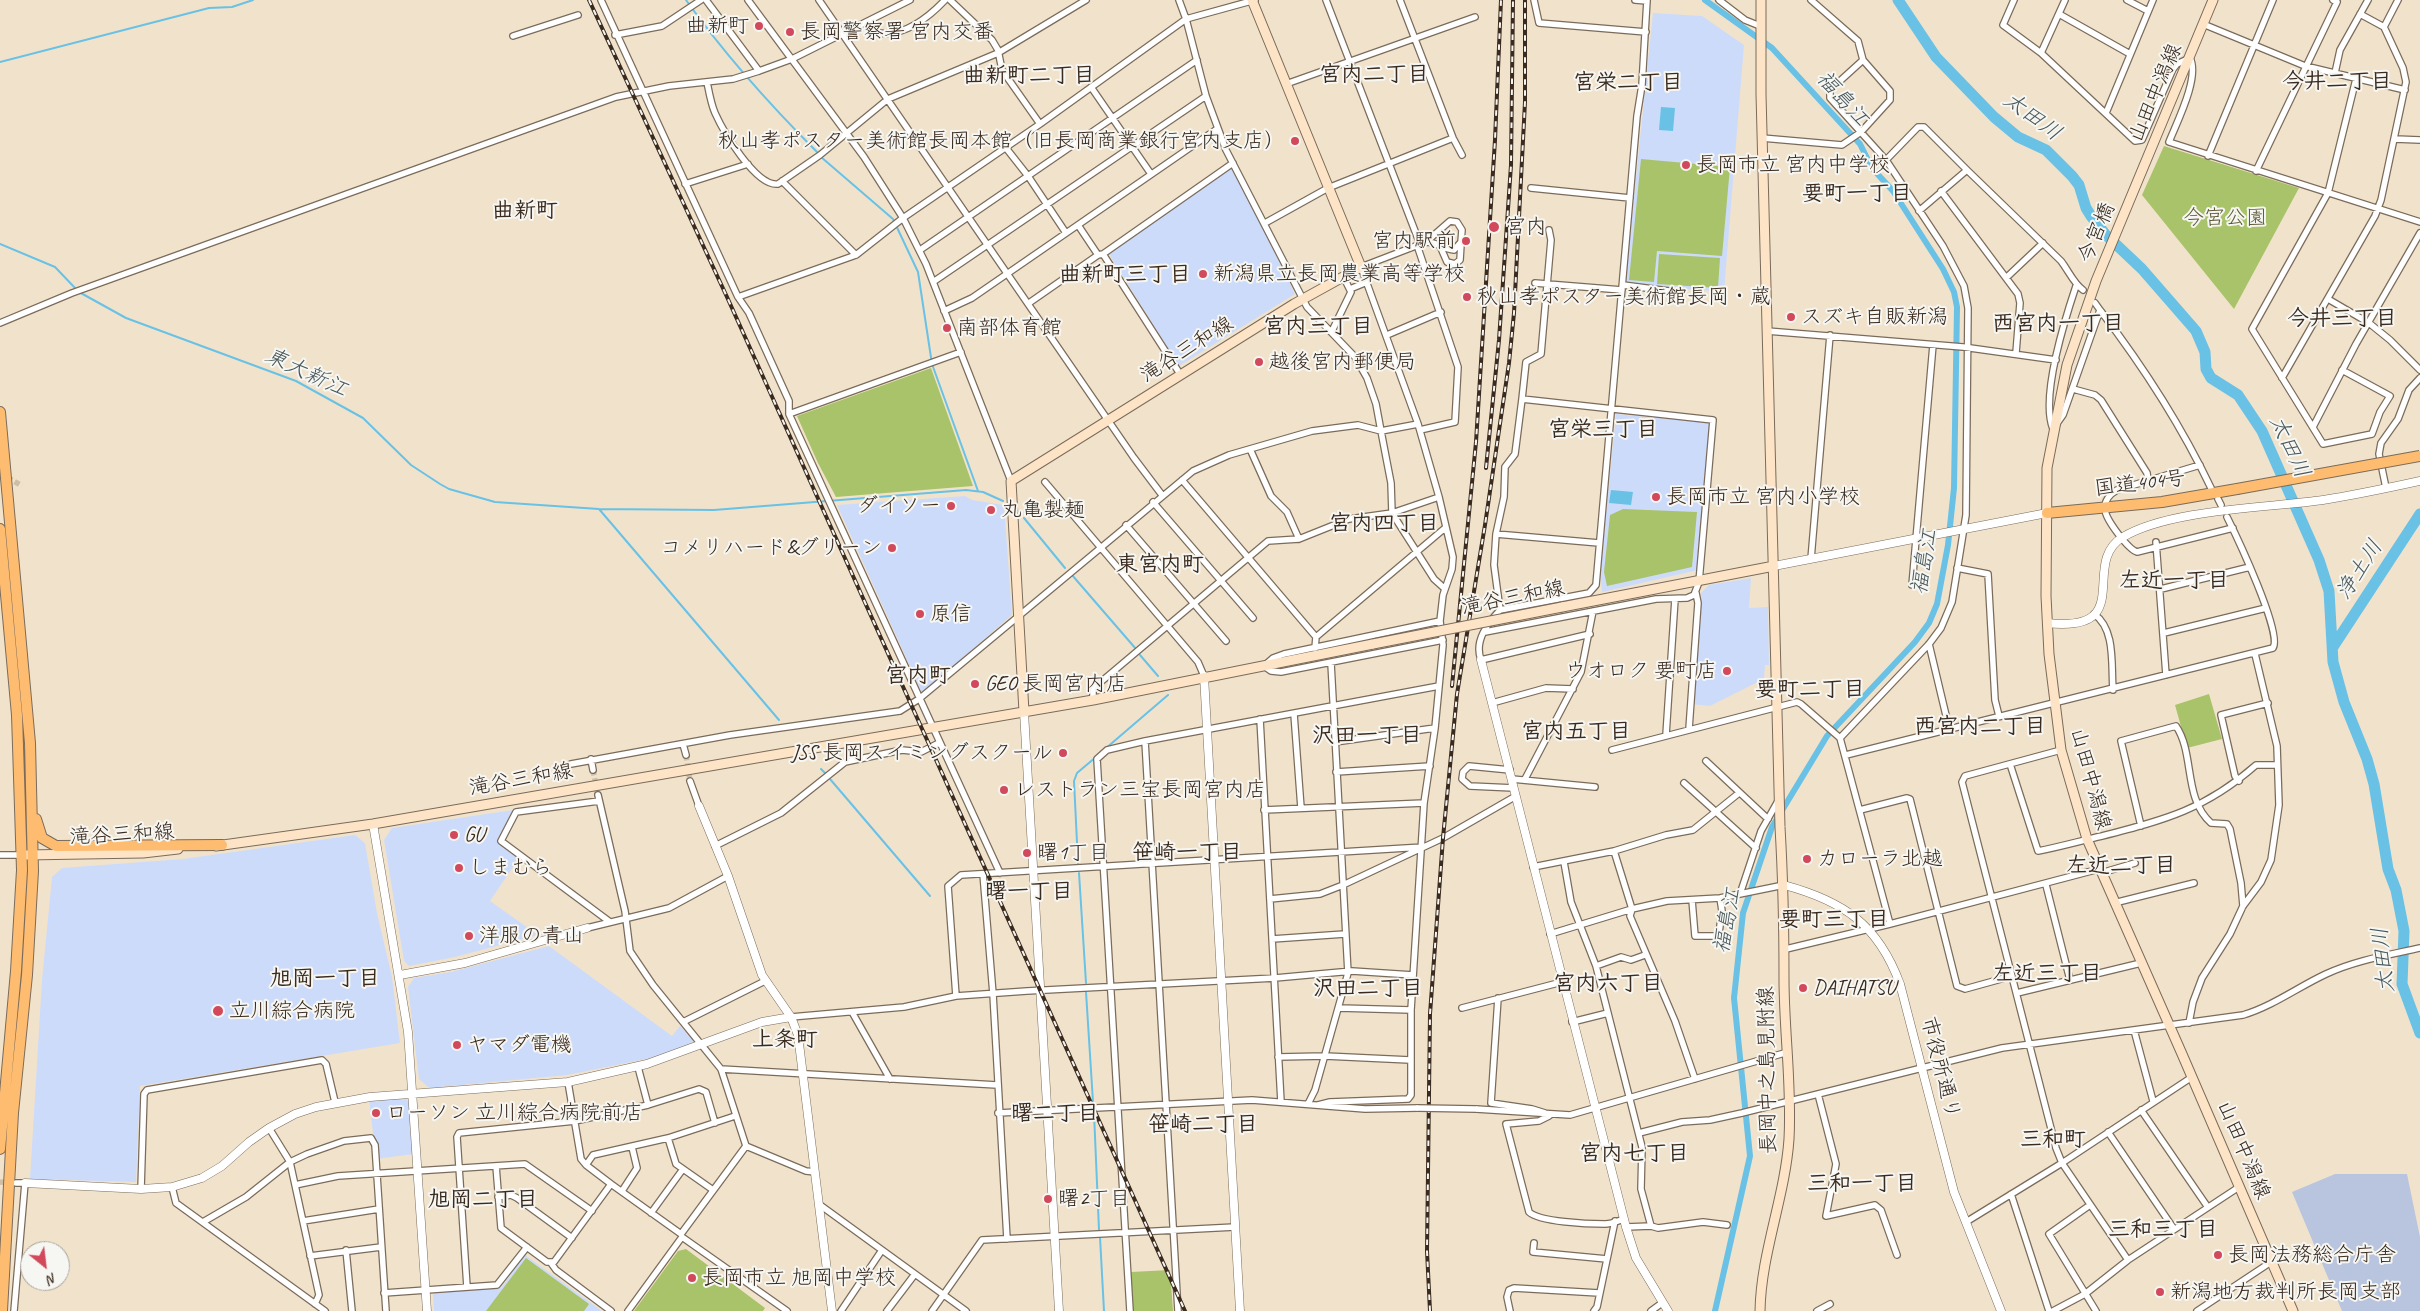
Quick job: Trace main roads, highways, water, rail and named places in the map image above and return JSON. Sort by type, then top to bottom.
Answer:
[{"type":"highway","points":[[0,412],[36,792],[36,825],[42,838],[48,843],[64,847],[222,845]]},
{"type":"highway","name":"国道404号","points":[[2047,514],[2162,502],[2420,456]]},
{"type":"highway","points":[[0,529],[17,715],[30,945],[13,1113],[2,1311]]},
{"type":"highway","points":[[0,1149],[17,963],[22,870],[26,855],[30,743]]},
{"type":"main road","name":"滝谷三和線","points":[[1024,712],[1011,481],[1302,299],[1361,267],[1253,0]]},
{"type":"main road","points":[[1761,0],[1762,138],[1774,566]]},
{"type":"main road","name":"山田中潟線","points":[[2130,198],[2213,0]]},
{"type":"main road","name":"今宮橋","points":[[2096,281],[2130,198]]},
{"type":"main road","name":"山田中潟線","points":[[2096,281],[2067,365],[2053,429],[2047,468],[2047,623],[2054,704],[2061,750],[2087,839],[2100,871],[2170,1025],[2293,1311]]},
{"type":"main road","name":"滝谷三和線","points":[[26,855],[143,852],[222,845],[373,824],[1092,700],[1204,676],[1264,666],[1774,566]]},
{"type":"main road","name":"長岡中之島見附線","points":[[1760,1311],[1763,1280],[1786,1162],[1790,1102],[1784,980],[1786,949],[1783,926],[1784,885],[1780,827],[1774,566]]},
{"type":"water","points":[[1661,107],[1675,108],[1673,131],[1659,130]]},
{"type":"water","points":[[1611,490],[1633,492],[1631,505],[1609,503]]},
{"type":"waterway","points":[[0,62],[209,8],[232,7],[253,0]]},
{"type":"waterway","points":[[686,0],[749,79],[818,153]]},
{"type":"waterway","name":"福島江","points":[[1705,0],[1772,48],[1860,144],[1872,168],[1893,191],[1943,269],[1954,292],[1957,307],[1954,488],[1948,545],[1937,604],[1929,623],[1915,642],[1827,736],[1772,827],[1743,913],[1734,998],[1750,1156],[1715,1311]]},
{"type":"waterway","name":"太田川","points":[[1898,0],[1936,57],[1994,117],[2018,137],[2046,150],[2072,176],[2079,185],[2086,208],[2105,234],[2142,269],[2196,331],[2205,352],[2206,369],[2211,378],[2238,395],[2262,431],[2319,560],[2329,591],[2333,662],[2344,702],[2367,759],[2374,784],[2388,869],[2396,890],[2404,931],[2402,984],[2420,1033]]},
{"type":"waterway","points":[[821,157],[893,219],[918,272],[932,364],[978,491]]},
{"type":"waterway","name":"東大新江","points":[[0,244],[55,267],[76,289]]},
{"type":"waterway","name":"東大新江","points":[[79,292],[126,318],[296,381],[363,418],[411,465],[440,484],[449,489],[495,502],[599,509],[714,510],[966,490],[983,492],[1003,501]]},
{"type":"waterway","points":[[599,509],[779,720]]},
{"type":"waterway","name":"浄土川","points":[[2333,647],[2420,514]]},
{"type":"waterway","points":[[1024,518],[1065,568]]},
{"type":"waterway","points":[[1072,575],[1136,649]]},
{"type":"waterway","points":[[1140,655],[1158,676]]},
{"type":"waterway","points":[[1105,749],[1168,695]]},
{"type":"waterway","points":[[1078,863],[1074,781],[1077,773],[1096,757]]},
{"type":"waterway","points":[[821,769],[826,774]]},
{"type":"waterway","points":[[830,779],[930,896]]},
{"type":"waterway","points":[[1079,873],[1086,983]]},
{"type":"waterway","points":[[1086,992],[1093,1102]]},
{"type":"waterway","points":[[1094,1113],[1099,1230]]},
{"type":"waterway","points":[[1100,1237],[1104,1311]]},
{"type":"tunnel","points":[[0,473],[22,486]]},
{"type":"tunnel","points":[[686,755],[690,781]]},
{"type":"tunnel","points":[[593,770],[598,795]]},
{"type":"tunnel","points":[[0,1182],[12,1183]]},
{"type":"railway","points":[[589,0],[727,297],[1185,1311]]},
{"type":"railway","points":[[1452,686],[1476,442],[1495,140],[1501,0]]},
{"type":"railway","points":[[1486,468],[1499,340],[1511,165],[1513,0]]},
{"type":"railway","points":[[1430,1311],[1427,1251],[1430,1014],[1443,838],[1457,694],[1485,525],[1509,363],[1514,313],[1525,102],[1525,0]]},
{"type":"place","name":"曲新町","points":[[759,26]]},
{"type":"place","name":"長岡警察署 宮内交番","points":[[790,32]]},
{"type":"place","name":"秋山孝ポスター美術館長岡本館（旧長岡商業銀行宮内支店）","points":[[1295,141]]},
{"type":"place","name":"長岡市立 宮内中学校","points":[[1686,165]]},
{"type":"place","name":"宮内","points":[[1494,227]]},
{"type":"place","name":"宮内駅前","points":[[1466,241]]},
{"type":"place","name":"新潟県立長岡農業高等学校","points":[[1203,274]]},
{"type":"place","name":"秋山孝ポスター美術館長岡・蔵","points":[[1467,297]]},
{"type":"place","name":"スズキ自販新潟","points":[[1791,317]]},
{"type":"place","name":"南部体育館","points":[[947,328]]},
{"type":"place","name":"越後宮内郵便局","points":[[1259,362]]},
{"type":"place","name":"長岡市立 宮内小学校","points":[[1656,497]]},
{"type":"place","name":"ダイソー","points":[[951,506]]},
{"type":"place","name":"丸亀製麺","points":[[991,510]]},
{"type":"place","name":"コメリハード&グリーン","points":[[892,548]]},
{"type":"place","name":"原信","points":[[920,614]]},
{"type":"place","name":"ウオロク 要町店","points":[[1727,671]]},
{"type":"place","name":"GEO 長岡宮内店","points":[[975,684]]},
{"type":"place","name":"JSS 長岡スイミングスクール","points":[[1063,753]]},
{"type":"place","name":"レストラン三宝長岡宮内店","points":[[1004,790]]},
{"type":"place","name":"GU","points":[[454,835]]},
{"type":"place","name":"曙1丁目","points":[[1027,853]]},
{"type":"place","name":"カローラ北越","points":[[1807,859]]},
{"type":"place","name":"しまむら","points":[[459,868]]},
{"type":"place","name":"洋服の青山","points":[[469,936]]},
{"type":"place","name":"DAIHATSU","points":[[1803,988]]},
{"type":"place","name":"立川綜合病院","points":[[218,1011]]},
{"type":"place","name":"ヤマダ電機","points":[[457,1045]]},
{"type":"place","name":"ローソン 立川綜合病院前店","points":[[376,1113]]},
{"type":"place","name":"曙2丁目","points":[[1048,1199]]},
{"type":"place","name":"長岡法務総合庁舎","points":[[2218,1255]]},
{"type":"place","name":"長岡市立 旭岡中学校","points":[[692,1278]]},
{"type":"place","name":"新潟地方裁判所長岡支部","points":[[2160,1292]]},
{"type":"district","name":"宮内二丁目","points":[[1374,75]]},
{"type":"district","name":"曲新町二丁目","points":[[1029,76]]},
{"type":"district","name":"今井二丁目","points":[[2337,82]]},
{"type":"district","name":"宮栄二丁目","points":[[1628,83]]},
{"type":"district","name":"要町一丁目","points":[[1857,194]]},
{"type":"district","name":"曲新町","points":[[525,211]]},
{"type":"district","name":"曲新町三丁目","points":[[1125,275]]},
{"type":"district","name":"今井三丁目","points":[[2342,319]]},
{"type":"district","name":"西宮内一丁目","points":[[2058,324]]},
{"type":"district","name":"宮内三丁目","points":[[1318,327]]},
{"type":"district","name":"宮栄三丁目","points":[[1603,430]]},
{"type":"district","name":"宮内四丁目","points":[[1384,524]]},
{"type":"district","name":"東宮内町","points":[[1160,565]]},
{"type":"district","name":"左近一丁目","points":[[2174,581]]},
{"type":"district","name":"宮内町","points":[[918,676]]},
{"type":"district","name":"要町二丁目","points":[[1810,690]]},
{"type":"district","name":"西宮内二丁目","points":[[1980,727]]},
{"type":"district","name":"宮内五丁目","points":[[1576,732]]},
{"type":"district","name":"沢田一丁目","points":[[1367,736]]},
{"type":"district","name":"笹崎一丁目","points":[[1187,853]]},
{"type":"district","name":"左近二丁目","points":[[2121,866]]},
{"type":"district","name":"曙一丁目","points":[[1029,892]]},
{"type":"district","name":"要町三丁目","points":[[1834,920]]},
{"type":"district","name":"左近三丁目","points":[[2047,974]]},
{"type":"district","name":"旭岡一丁目","points":[[325,979]]},
{"type":"district","name":"宮内六丁目","points":[[1608,984]]},
{"type":"district","name":"沢田二丁目","points":[[1368,989]]},
{"type":"district","name":"上条町","points":[[785,1040]]},
{"type":"district","name":"曙二丁目","points":[[1055,1114]]},
{"type":"district","name":"笹崎二丁目","points":[[1203,1125]]},
{"type":"district","name":"三和町","points":[[2053,1140]]},
{"type":"district","name":"宮内七丁目","points":[[1634,1154]]},
{"type":"district","name":"三和一丁目","points":[[1862,1184]]},
{"type":"district","name":"旭岡二丁目","points":[[483,1200]]},
{"type":"district","name":"三和三丁目","points":[[2163,1230]]},
{"type":"park label","name":"今宮公園","points":[[2225,218]]}]
